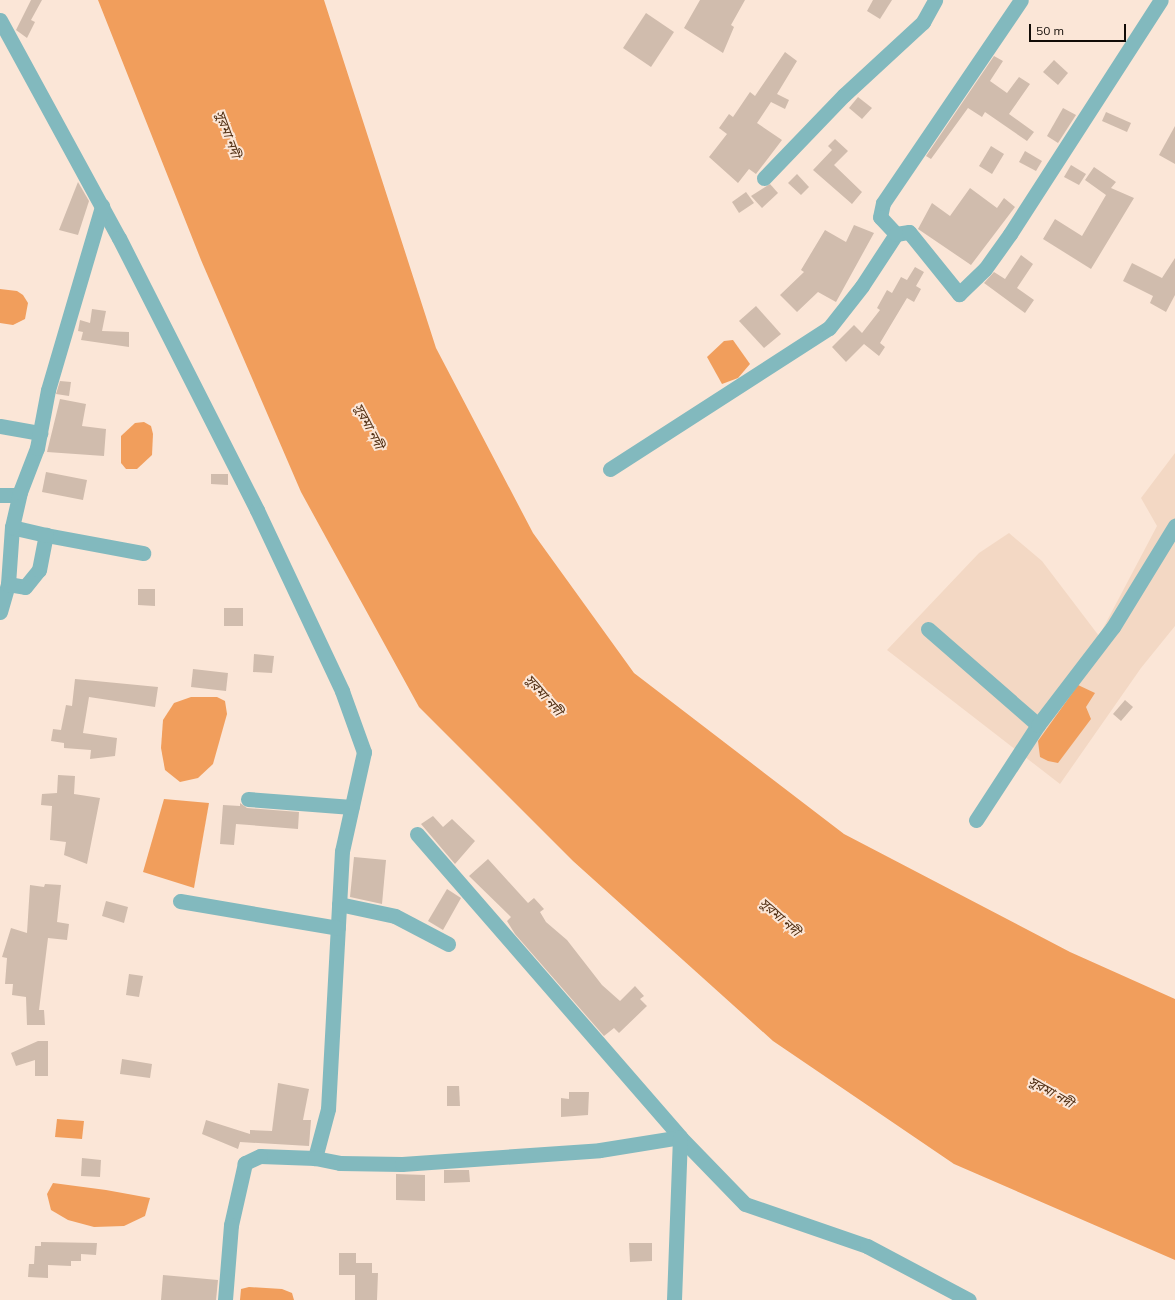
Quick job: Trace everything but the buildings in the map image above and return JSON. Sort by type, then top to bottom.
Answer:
[{"type":"street","points":[[764,178],[844,95],[923,22],[935,0]]},
{"type":"street","points":[[896,234],[880,217],[882,203],[1021,0]]},
{"type":"street","points":[[610,469],[829,328],[862,286],[896,234],[908,232],[960,294],[985,269],[1010,234],[1162,0]]},
{"type":"street","points":[[0,20],[102,206],[253,503],[342,691],[364,752],[342,851],[328,1109],[315,1158]]},
{"type":"street","points":[[0,612],[8,584],[12,527],[19,495],[40,433],[48,390],[102,206]]},
{"type":"street","points":[[0,426],[40,433]]},
{"type":"street","points":[[0,495],[19,495]]},
{"type":"street","points":[[976,820],[1038,725],[1113,627],[1175,526]]},
{"type":"street","points":[[12,527],[46,535],[143,553]]},
{"type":"street","points":[[8,584],[25,587],[39,570],[46,535]]},
{"type":"street","points":[[928,629],[1038,725]]},
{"type":"street","points":[[248,799],[352,807]]},
{"type":"street","points":[[417,834],[680,1137],[745,1204],[867,1246],[969,1300]]},
{"type":"street","points":[[180,901],[338,928]]},
{"type":"street","points":[[339,904],[395,916],[448,944]]},
{"type":"street","points":[[225,1300],[231,1225],[245,1163],[260,1156],[315,1158],[340,1163],[402,1164],[600,1150],[680,1137]]},
{"type":"street","points":[[674,1300],[680,1137]]},
{"type":"shaded area","points":[[1175,453],[1175,626],[1141,668],[1060,784],[887,650],[979,553],[1009,533],[1042,561],[1099,636],[1157,526],[1141,498]]},
{"type":"water","name":"সুরমা নদী","points":[[98,0],[324,0],[436,348],[533,533],[634,673],[844,834],[1070,952],[1175,999],[1175,1260],[954,1164],[773,1041],[573,861],[419,707],[301,492],[201,260]]},
{"type":"water","points":[[0,289],[17,291],[23,295],[28,303],[25,319],[13,325],[0,323]]},
{"type":"water","points":[[733,340],[750,364],[738,378],[722,384],[707,357],[724,341]]},
{"type":"water","points":[[144,422],[151,426],[153,434],[152,455],[137,469],[126,469],[121,463],[121,436],[135,423]]},
{"type":"water","points":[[1078,685],[1095,693],[1086,707],[1091,719],[1058,763],[1048,761],[1040,757],[1038,741]]},
{"type":"water","points":[[191,697],[217,697],[225,701],[227,714],[213,764],[198,778],[180,782],[165,770],[161,748],[163,720],[174,703]]},
{"type":"water","points":[[164,799],[209,803],[194,888],[143,872]]},
{"type":"water","points":[[57,1119],[84,1121],[82,1139],[55,1137]]},
{"type":"water","points":[[53,1183],[150,1198],[145,1216],[124,1226],[94,1227],[68,1220],[51,1210],[47,1194]]},
{"type":"water","points":[[249,1287],[282,1289],[292,1293],[294,1300],[240,1300],[241,1289]]}]
